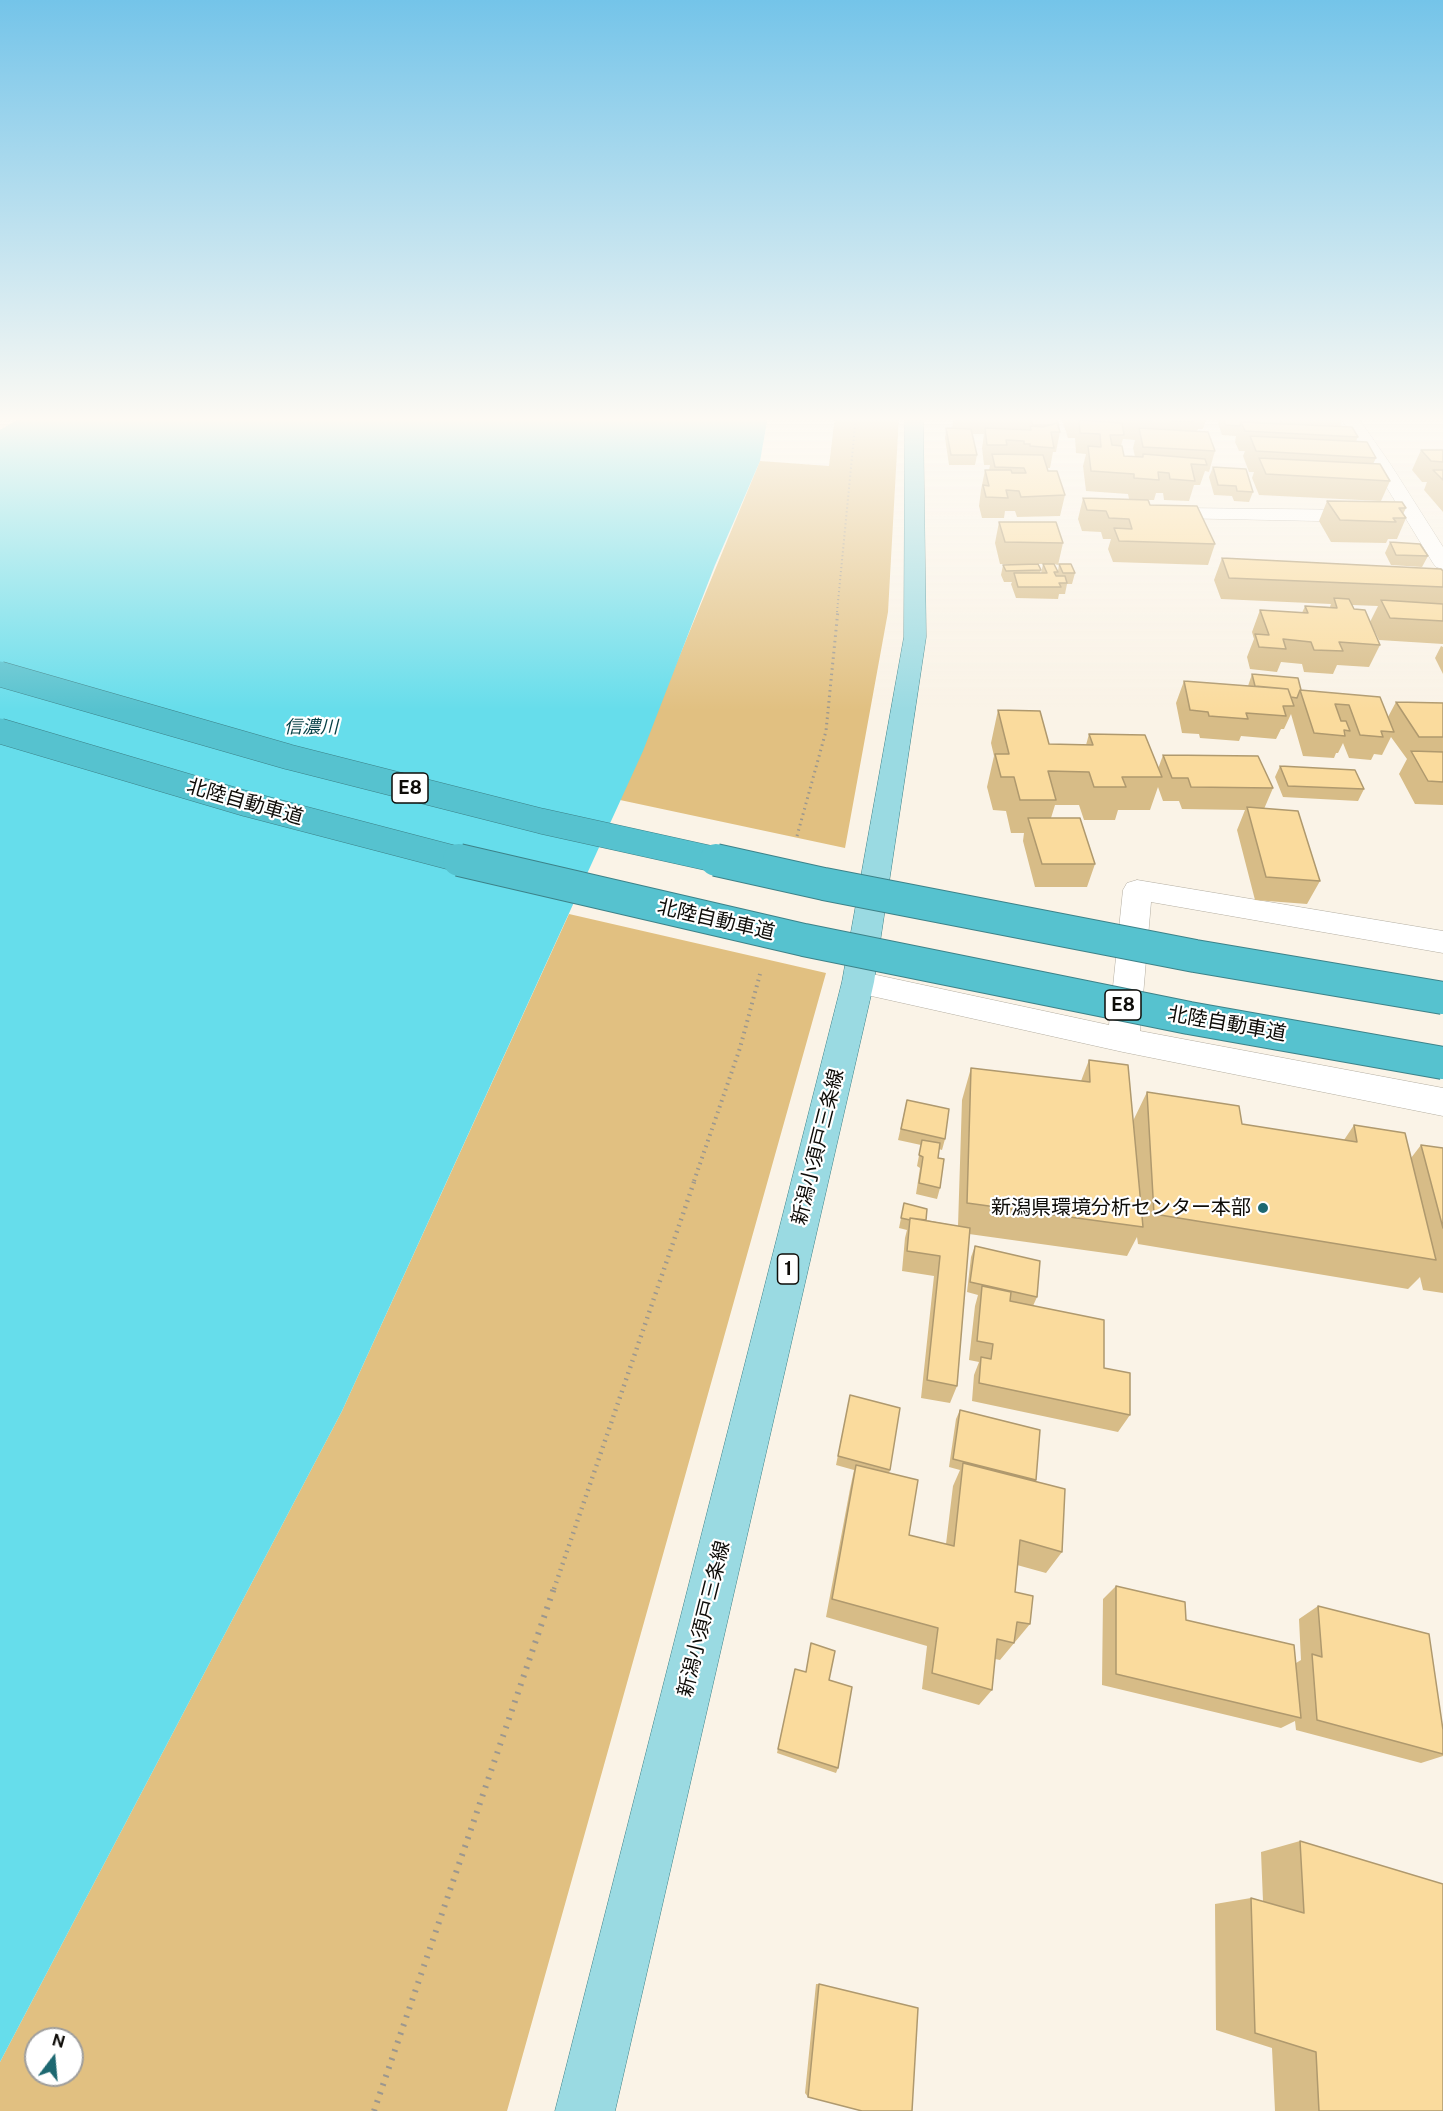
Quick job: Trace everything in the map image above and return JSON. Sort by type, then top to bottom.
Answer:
[{"type":"highway","name":"E8","points":[[0,674],[289,757],[552,824],[824,884],[1195,956],[1443,998]]},
{"type":"highway","name":"北陸自動車道","points":[[0,731],[247,804],[536,879],[804,940],[1165,1013],[1443,1063]]},
{"type":"main road","name":"新潟小須戸三条線","points":[[585,2111],[858,982],[915,637],[914,515]]},
{"type":"street","points":[[1240,515],[1413,516],[1443,564]]},
{"type":"street","points":[[1123,1040],[1137,890],[1443,942]]},
{"type":"street","points":[[858,982],[1123,1040],[1443,1102]]},
{"type":"path","points":[[795,844],[826,731],[847,515]]},
{"type":"path","points":[[374,2111],[740,1048],[762,968]]},
{"type":"shaded area","points":[[738,515],[893,515],[888,612],[845,848],[620,800]]},
{"type":"shaded area","points":[[569,914],[826,973],[507,2111],[0,2111],[0,2062],[342,1411]]},
{"type":"water","name":"信濃川","points":[[0,515],[737,515],[643,751],[342,1411],[0,2062]]},
{"type":"building","points":[[1108,515],[1201,515],[1215,544],[1119,541],[1114,528],[1132,529],[1129,519],[1109,518]]},
{"type":"building","points":[[1336,515],[1404,515],[1406,518],[1393,518],[1396,522],[1340,520]]},
{"type":"building","points":[[999,522],[1056,522],[1063,543],[1005,542]]},
{"type":"building","points":[[1390,542],[1420,544],[1428,556],[1396,555]]},
{"type":"building","points":[[1222,558],[1441,569],[1443,587],[1229,578]]},
{"type":"building","points":[[1038,564],[1041,570],[1006,571],[1003,565]]},
{"type":"building","points":[[1043,564],[1054,564],[1058,572],[1054,572],[1056,576],[1065,576],[1067,583],[1059,583],[1061,587],[1018,587],[1014,573],[1047,573]]},
{"type":"building","points":[[1059,564],[1071,564],[1075,573],[1063,573]]},
{"type":"building","points":[[1334,598],[1349,599],[1354,609],[1365,610],[1380,645],[1339,642],[1343,651],[1314,650],[1311,642],[1283,639],[1286,649],[1259,647],[1255,634],[1269,635],[1260,610],[1308,613],[1305,606],[1337,608]]},
{"type":"building","points":[[1381,600],[1443,604],[1443,621],[1390,618]]},
{"type":"building","points":[[1252,674],[1298,678],[1301,690],[1297,698],[1291,697],[1288,689],[1255,686]]},
{"type":"building","points":[[1184,681],[1288,689],[1294,706],[1283,706],[1286,716],[1246,713],[1248,719],[1209,716],[1208,712],[1190,710]]},
{"type":"building","points":[[1300,690],[1380,697],[1394,732],[1381,731],[1383,737],[1360,735],[1349,705],[1335,704],[1341,721],[1346,721],[1350,731],[1344,730],[1345,736],[1314,733]]},
{"type":"building","points":[[1396,702],[1443,703],[1443,737],[1419,737]]},
{"type":"building","points":[[998,710],[1040,711],[1049,744],[1093,745],[1089,734],[1145,735],[1162,777],[1122,777],[1126,787],[1094,787],[1089,772],[1048,771],[1056,800],[1020,800],[1014,777],[1001,777],[995,754],[1009,754]]},
{"type":"building","points":[[1411,751],[1443,752],[1443,782],[1428,781]]},
{"type":"building","points":[[1163,755],[1258,756],[1273,788],[1191,787],[1188,778],[1172,778]]},
{"type":"building","points":[[1280,766],[1355,770],[1364,789],[1288,786]]},
{"type":"building","points":[[1247,807],[1298,811],[1320,881],[1266,877]]},
{"type":"building","points":[[1028,818],[1080,818],[1095,864],[1042,864]]},
{"type":"building","points":[[1089,1060],[1128,1065],[1143,1227],[967,1203],[971,1068],[1090,1082]]},
{"type":"building","name":"新潟県環境分析センター本部","points":[[1147,1092],[1239,1106],[1242,1124],[1357,1142],[1354,1125],[1405,1133],[1436,1260],[1154,1214]]},
{"type":"building","points":[[907,1100],[949,1109],[945,1139],[901,1129]]},
{"type":"building","points":[[922,1140],[940,1143],[938,1158],[944,1159],[940,1188],[919,1183],[923,1157],[919,1155]]},
{"type":"building","points":[[1421,1145],[1443,1148],[1443,1228]]},
{"type":"building","points":[[904,1203],[927,1209],[926,1220],[901,1218]]},
{"type":"building","points":[[910,1218],[970,1228],[957,1386],[927,1380],[940,1256],[907,1251]]},
{"type":"building","points":[[975,1246],[1040,1261],[1037,1297],[970,1282]]},
{"type":"building","points":[[982,1286],[1011,1292],[1010,1301],[1104,1320],[1104,1368],[1130,1373],[1130,1415],[979,1383],[981,1357],[991,1359],[993,1344],[977,1341]]},
{"type":"building","points":[[850,1395],[900,1408],[890,1470],[838,1456]]},
{"type":"building","points":[[960,1410],[1040,1430],[1036,1480],[953,1459]]},
{"type":"building","points":[[963,1463],[1065,1489],[1062,1552],[1020,1540],[1015,1592],[1033,1596],[1030,1624],[1017,1622],[1014,1643],[997,1639],[992,1690],[932,1673],[938,1628],[832,1599],[856,1465],[918,1480],[909,1535],[954,1546]]},
{"type":"building","points":[[1116,1586],[1185,1602],[1186,1620],[1294,1645],[1301,1718],[1116,1674]]},
{"type":"building","points":[[1318,1606],[1429,1634],[1443,1730],[1443,1754],[1317,1720],[1312,1654],[1322,1657]]},
{"type":"building","points":[[811,1643],[835,1651],[829,1680],[852,1687],[838,1768],[778,1749],[795,1669],[806,1672]]},
{"type":"building","points":[[1300,1841],[1443,1884],[1443,2111],[1319,2111],[1316,2052],[1255,2033],[1251,1898],[1304,1913]]},
{"type":"building","points":[[819,1984],[918,2008],[912,2111],[862,2111],[808,2097]]},
{"type":"place","name":"新潟県環境分析センター本部","points":[[1263,1208]]}]
